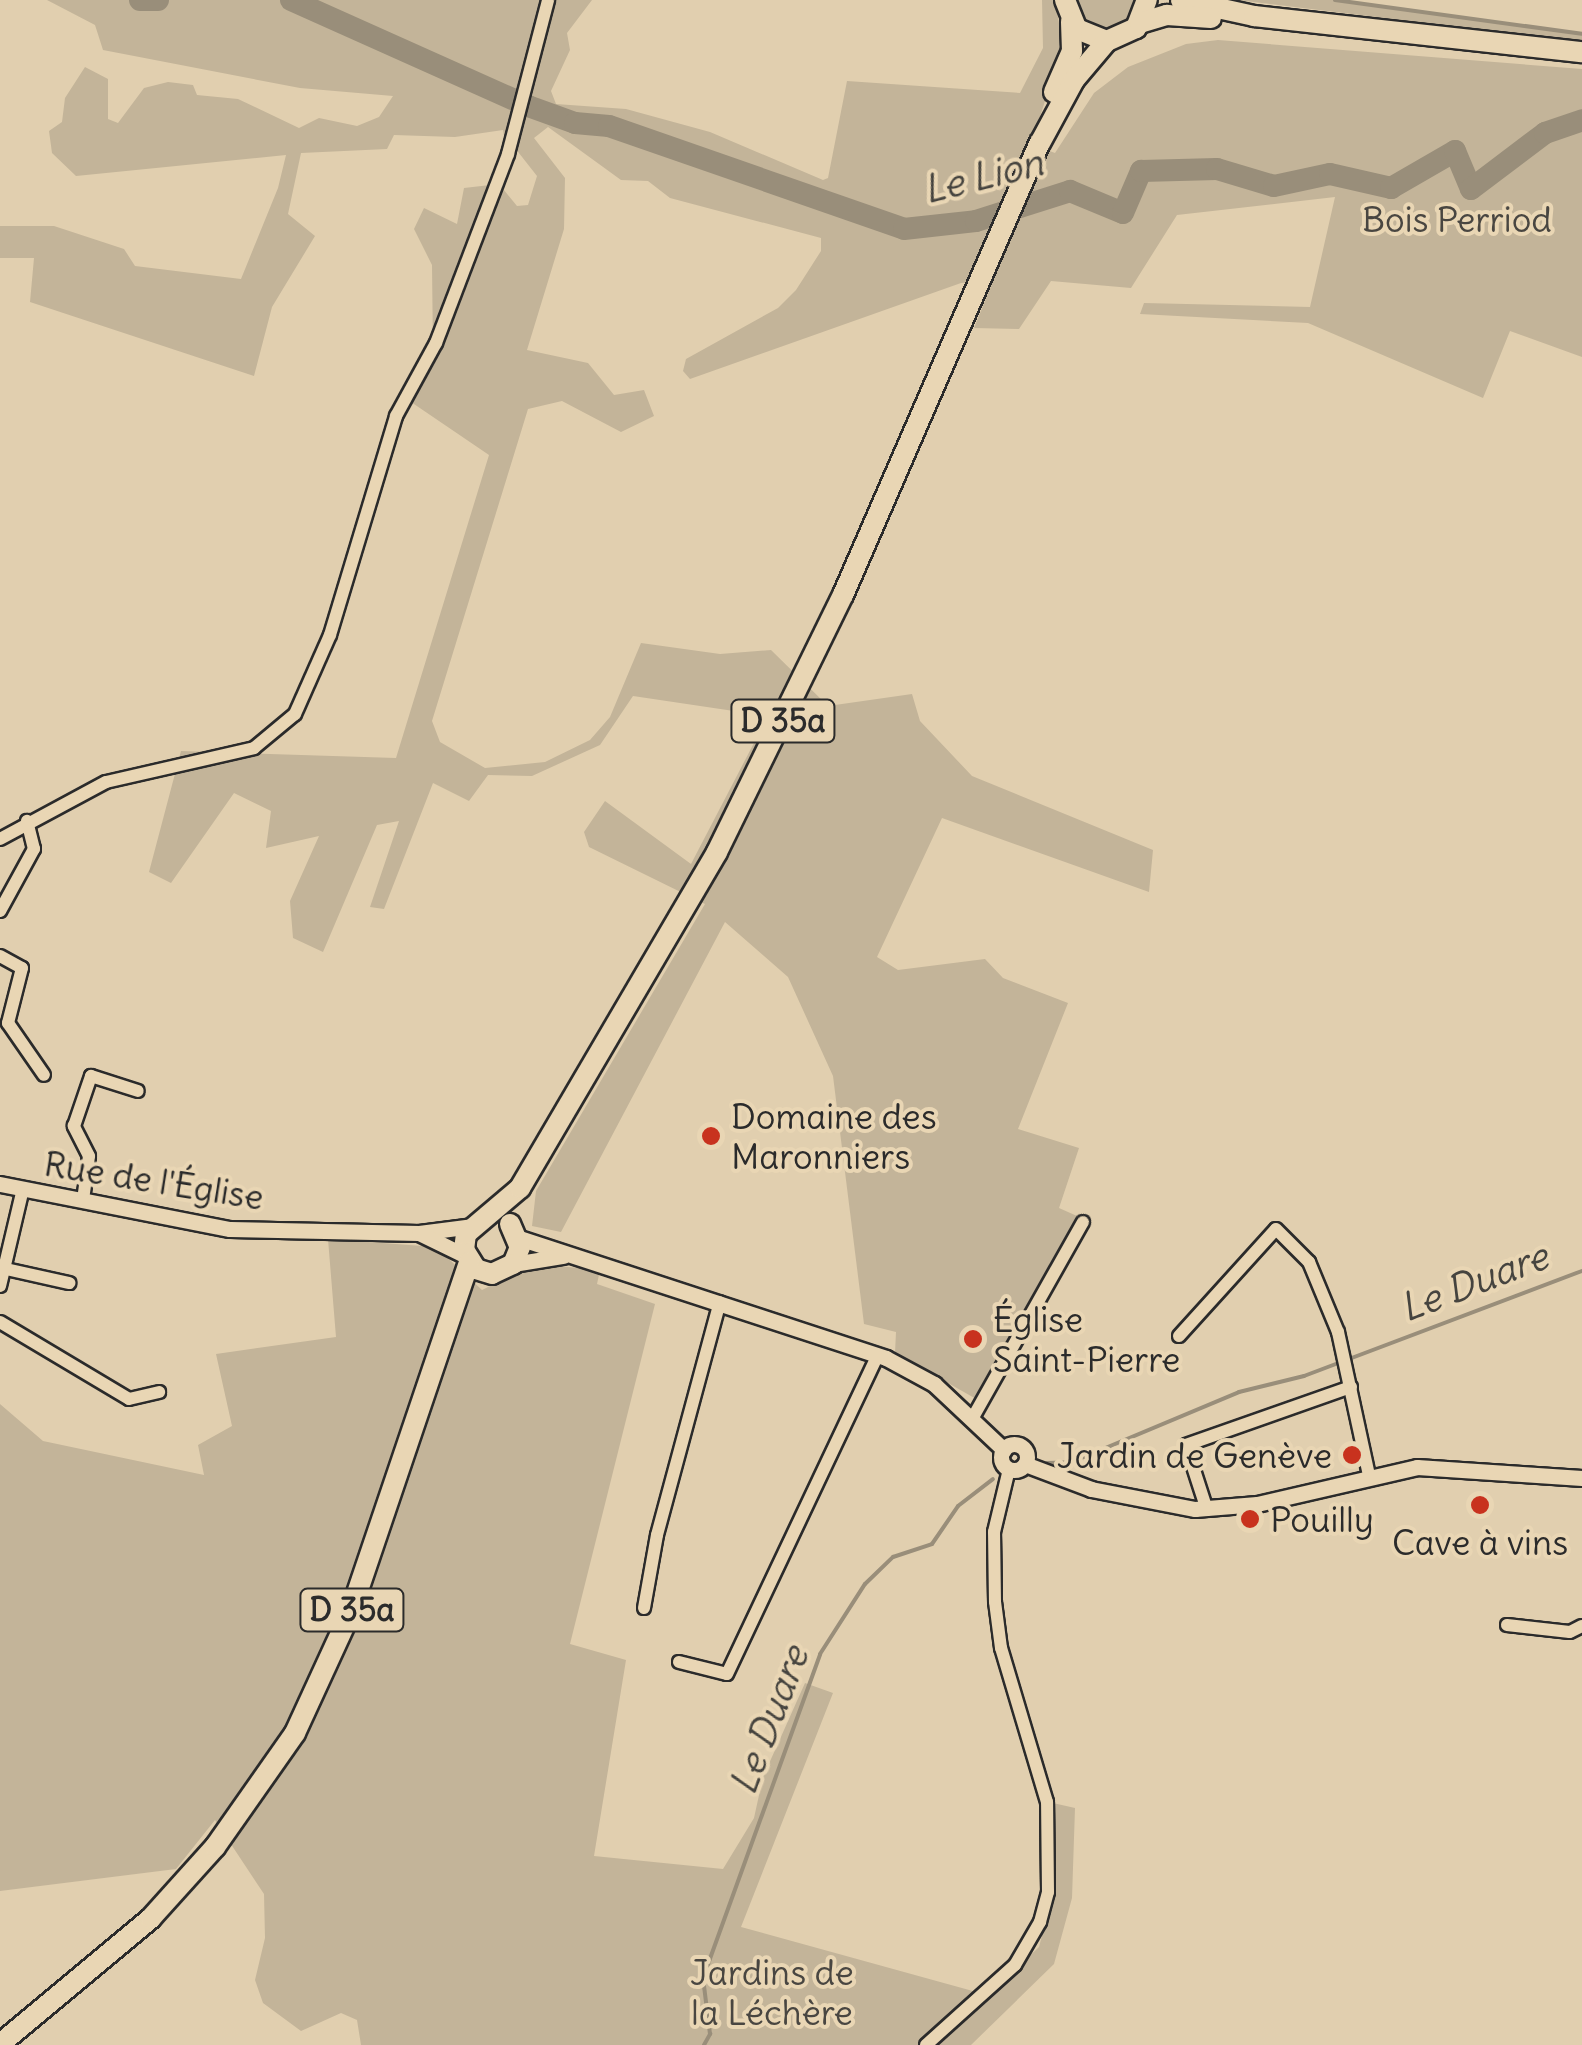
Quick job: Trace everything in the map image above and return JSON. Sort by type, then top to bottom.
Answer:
[{"type":"main road","points":[[1065,0],[1072,22],[1090,38],[1107,41],[1140,23],[1166,15],[1254,16],[1582,52]]},
{"type":"main road","points":[[1140,23],[1147,0]]},
{"type":"main road","points":[[1181,0],[1254,16]]},
{"type":"main road","name":"D 35a","points":[[480,1222],[520,1188],[717,852],[843,595],[1040,143],[1072,50],[1072,22]]},
{"type":"main road","name":"D 35a","points":[[1040,143],[1074,80],[1107,41]]},
{"type":"main road","name":"D 35a","points":[[514,1231],[520,1188]]},
{"type":"main road","points":[[480,1222],[514,1231],[513,1264],[476,1265],[480,1222]]},
{"type":"main road","name":"D 35a","points":[[0,2044],[151,1918],[216,1847],[295,1733],[351,1612],[453,1319],[476,1265]]},
{"type":"street","points":[[0,839],[27,821],[130,774],[254,748],[294,714],[330,635],[396,416],[436,343],[508,154],[548,0]]},
{"type":"street","points":[[0,910],[34,849],[27,821]]},
{"type":"street","points":[[0,956],[22,968],[8,1022],[44,1075]]},
{"type":"street","points":[[82,1200],[90,1156],[74,1126],[91,1076],[138,1091]]},
{"type":"street","name":"Rue de l'Église","points":[[0,1184],[216,1227],[419,1233],[480,1222]]},
{"type":"street","points":[[0,1286],[23,1188]]},
{"type":"street","points":[[972,1419],[1083,1222]]},
{"type":"street","points":[[1179,1336],[1276,1229],[1309,1262],[1342,1347],[1370,1475]]},
{"type":"street","points":[[514,1231],[566,1256],[878,1355],[934,1384],[1004,1450],[1020,1446],[1017,1467],[994,1532],[995,1602],[1001,1648],[1047,1802],[1048,1892],[1040,1922],[1015,1965],[926,2045]]},
{"type":"street","name":"Rue de l'Église","points":[[419,1233],[476,1265]]},
{"type":"street","points":[[513,1264],[566,1256]]},
{"type":"street","points":[[6,1269],[69,1283]]},
{"type":"street","points":[[644,1608],[657,1535],[720,1302]]},
{"type":"street","points":[[0,1322],[128,1399],[159,1392]]},
{"type":"street","points":[[679,1662],[727,1674],[878,1355]]},
{"type":"street","points":[[1207,1510],[1186,1446],[1351,1387]]},
{"type":"street","points":[[1017,1467],[1091,1489],[1207,1510],[1256,1504],[1370,1475],[1438,1466],[1582,1478]]},
{"type":"street","points":[[1507,1625],[1570,1632],[1582,1626]]},
{"type":"green space","name":"Bois Perriod","points":[[47,0],[592,0],[567,33],[570,50],[551,91],[556,104],[626,109],[710,132],[823,180],[828,178],[847,81],[1020,93],[1043,48],[1042,0],[1055,0],[1063,46],[1031,144],[1055,153],[1094,93],[1128,67],[1186,44],[1218,40],[1582,69],[1582,357],[1510,331],[1483,398],[1308,323],[1140,314],[1144,303],[1310,307],[1335,197],[1177,215],[1131,288],[1051,281],[1019,329],[974,328],[993,281],[961,283],[690,379],[683,371],[686,359],[778,308],[796,290],[821,251],[821,238],[670,198],[648,181],[621,180],[548,127],[534,138],[565,178],[564,229],[527,350],[588,363],[614,395],[644,390],[654,416],[621,432],[562,401],[528,409],[432,721],[440,742],[485,768],[545,762],[590,740],[610,717],[641,643],[720,654],[771,650],[828,706],[912,694],[920,721],[972,776],[1153,850],[1149,892],[942,818],[877,957],[898,970],[985,959],[1003,978],[1068,1003],[1018,1129],[1079,1148],[1059,1208],[1077,1216],[978,1400],[895,1353],[896,1332],[864,1324],[833,1076],[788,977],[725,922],[561,1232],[532,1226],[536,1191],[705,904],[589,847],[584,832],[605,801],[691,864],[768,716],[633,696],[600,745],[532,776],[488,775],[469,801],[433,783],[384,909],[370,907],[399,821],[377,825],[323,952],[293,938],[290,901],[319,836],[266,848],[271,811],[234,793],[171,883],[149,872],[181,751],[396,758],[489,455],[411,402],[433,353],[432,265],[414,229],[424,208],[457,224],[464,188],[499,184],[517,206],[528,205],[537,176],[515,148],[506,147],[503,130],[455,137],[394,135],[387,149],[301,153],[288,214],[315,236],[272,307],[254,376],[30,302],[34,258],[0,258],[0,226],[54,226],[124,249],[135,266],[241,279],[278,188],[286,155],[76,176],[52,153],[49,131],[62,122],[65,98],[85,67],[108,79],[108,119],[118,123],[144,88],[168,82],[193,85],[197,95],[238,99],[299,128],[319,118],[357,126],[379,117],[393,96],[300,88],[103,50],[95,25]]},
{"type":"green space","points":[[1076,0],[1136,0],[1126,22],[1108,29],[1086,22]]},
{"type":"green space","points":[[1238,0],[1335,0],[1582,34],[1582,42]]},
{"type":"green space","name":"Jardins de la Léchère","points":[[328,1239],[436,1247],[482,1290],[535,1264],[600,1270],[597,1284],[655,1304],[570,1644],[626,1660],[594,1856],[723,1869],[754,1818],[763,1777],[805,1683],[833,1693],[741,1927],[980,1993],[918,2045],[361,2045],[357,2020],[341,2013],[301,2031],[263,2003],[255,1980],[265,1938],[264,1894],[215,1820],[176,1869],[0,1891],[0,1404],[43,1441],[204,1475],[198,1445],[232,1426],[216,1354],[336,1337]]},
{"type":"green space","points":[[1053,1803],[1075,1808],[1072,1898],[1054,1964],[971,2045],[937,2045],[1039,1947],[1053,1894]]},
{"type":"waterway","name":"Le Lion","points":[[140,0],[158,0]]},
{"type":"waterway","name":"Le Lion","points":[[291,0],[528,106],[575,123],[609,126],[904,229],[976,221],[1070,191],[1123,213],[1141,171],[1217,169],[1274,186],[1330,174],[1391,188],[1455,151],[1471,189],[1545,133],[1582,120]]},
{"type":"waterway","points":[[1335,0],[1582,34]]},
{"type":"waterway","name":"Le Duare","points":[[1047,1463],[1072,1462],[1239,1392],[1304,1376],[1582,1271]]},
{"type":"waterway","name":"Le Duare","points":[[704,2045],[710,2034],[703,1978],[820,1654],[865,1584],[893,1557],[932,1544],[958,1506],[993,1479]]},
{"type":"place","name":"Domaine des Maronniers","points":[[711,1136]]},
{"type":"place","name":"Église Saint-Pierre","points":[[973,1339]]},
{"type":"place","name":"Jardin de Genève","points":[[1352,1455]]},
{"type":"place","name":"Cave à vins","points":[[1480,1505]]},
{"type":"place","name":"Pouilly","points":[[1250,1519]]}]
